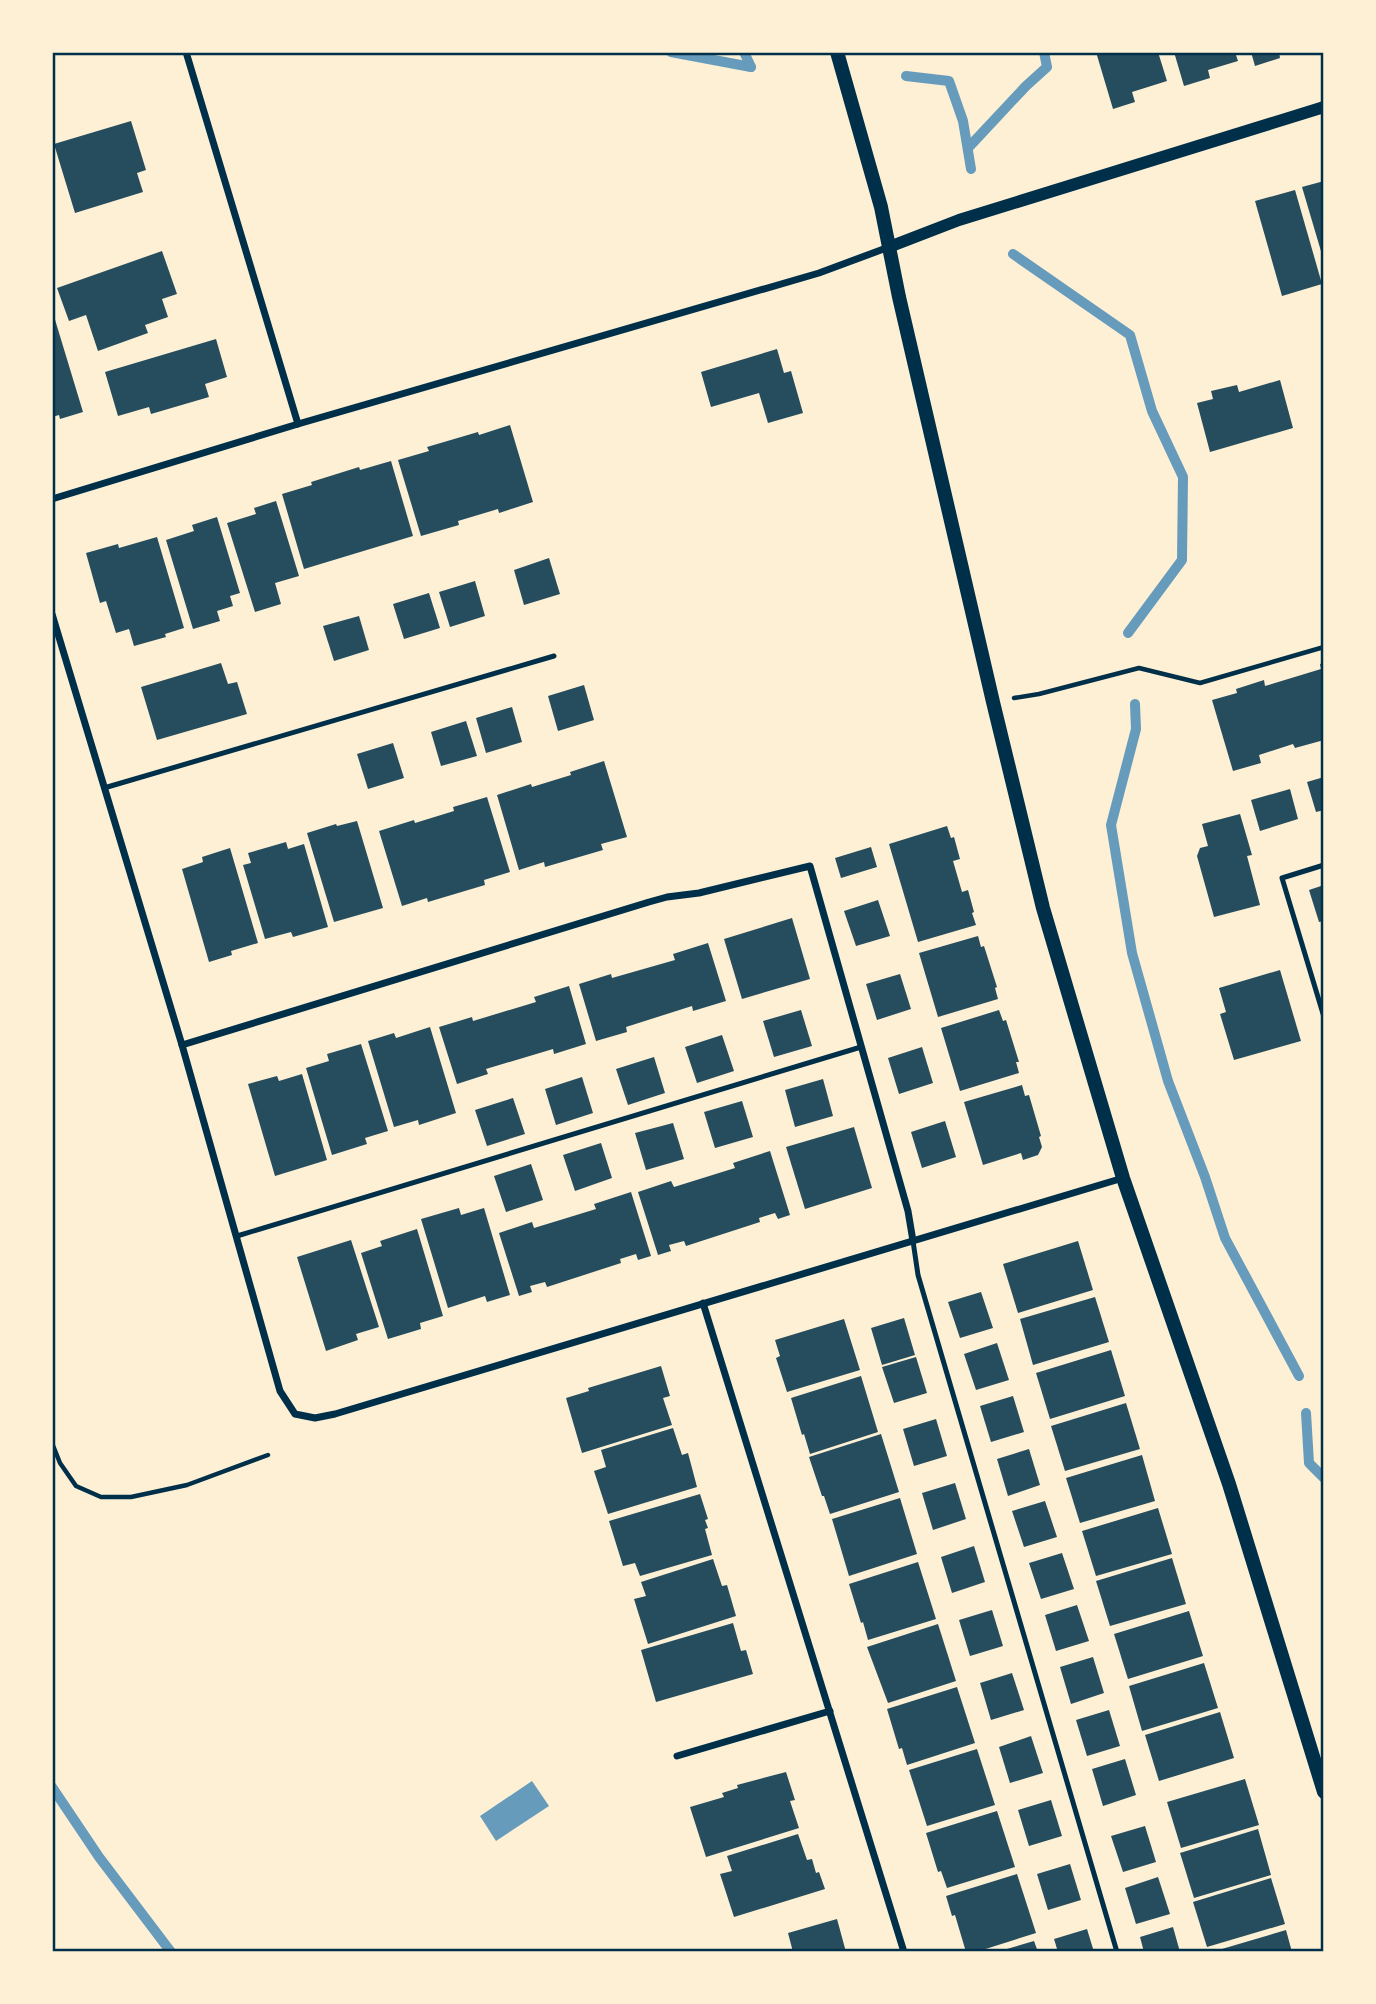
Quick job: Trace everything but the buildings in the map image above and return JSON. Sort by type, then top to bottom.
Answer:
[{"type":"main road","points":[[837,52],[881,207],[993,702],[1043,908],[1123,1178],[1229,1484],[1324,1792]]},
{"type":"street","points":[[186,52],[298,424]]},
{"type":"street","points":[[52,499],[298,424],[819,273],[959,220],[1324,107]]},
{"type":"street","points":[[52,614],[182,1045],[280,1391],[295,1413],[315,1418],[335,1415],[1123,1178]]},
{"type":"street","points":[[182,1045],[658,900],[699,893],[810,866],[908,1211],[914,1241]]},
{"type":"street","points":[[703,1303],[904,1951]]},
{"type":"street","points":[[677,1756],[830,1711]]},
{"type":"lane","points":[[104,788],[554,656]]},
{"type":"lane","points":[[1324,865],[1282,878],[1324,1017]]},
{"type":"lane","points":[[237,1236],[861,1047]]},
{"type":"lane","points":[[914,1241],[918,1275],[1117,1951]]},
{"type":"path","points":[[993,702],[1039,694],[1139,667],[1200,683],[1324,648]]},
{"type":"path","points":[[52,1443],[60,1463],[76,1486],[101,1497],[131,1497],[187,1485],[268,1455]]},
{"type":"water","points":[[532,1781],[549,1806],[496,1841],[480,1816]]},
{"type":"waterway","points":[[671,52],[751,67]]},
{"type":"waterway","points":[[744,52],[751,67]]},
{"type":"waterway","points":[[968,148],[1047,67],[1044,52]]},
{"type":"waterway","points":[[906,76],[949,81],[963,121],[971,169]]},
{"type":"waterway","points":[[1013,254],[1130,335],[1152,411],[1183,477],[1182,560],[1128,633]]},
{"type":"waterway","points":[[1135,704],[1136,729],[1111,825],[1132,953],[1168,1081],[1225,1238],[1299,1376]]},
{"type":"waterway","points":[[1306,1413],[1309,1463],[1324,1478]]},
{"type":"waterway","points":[[52,1787],[99,1857],[171,1952]]}]
